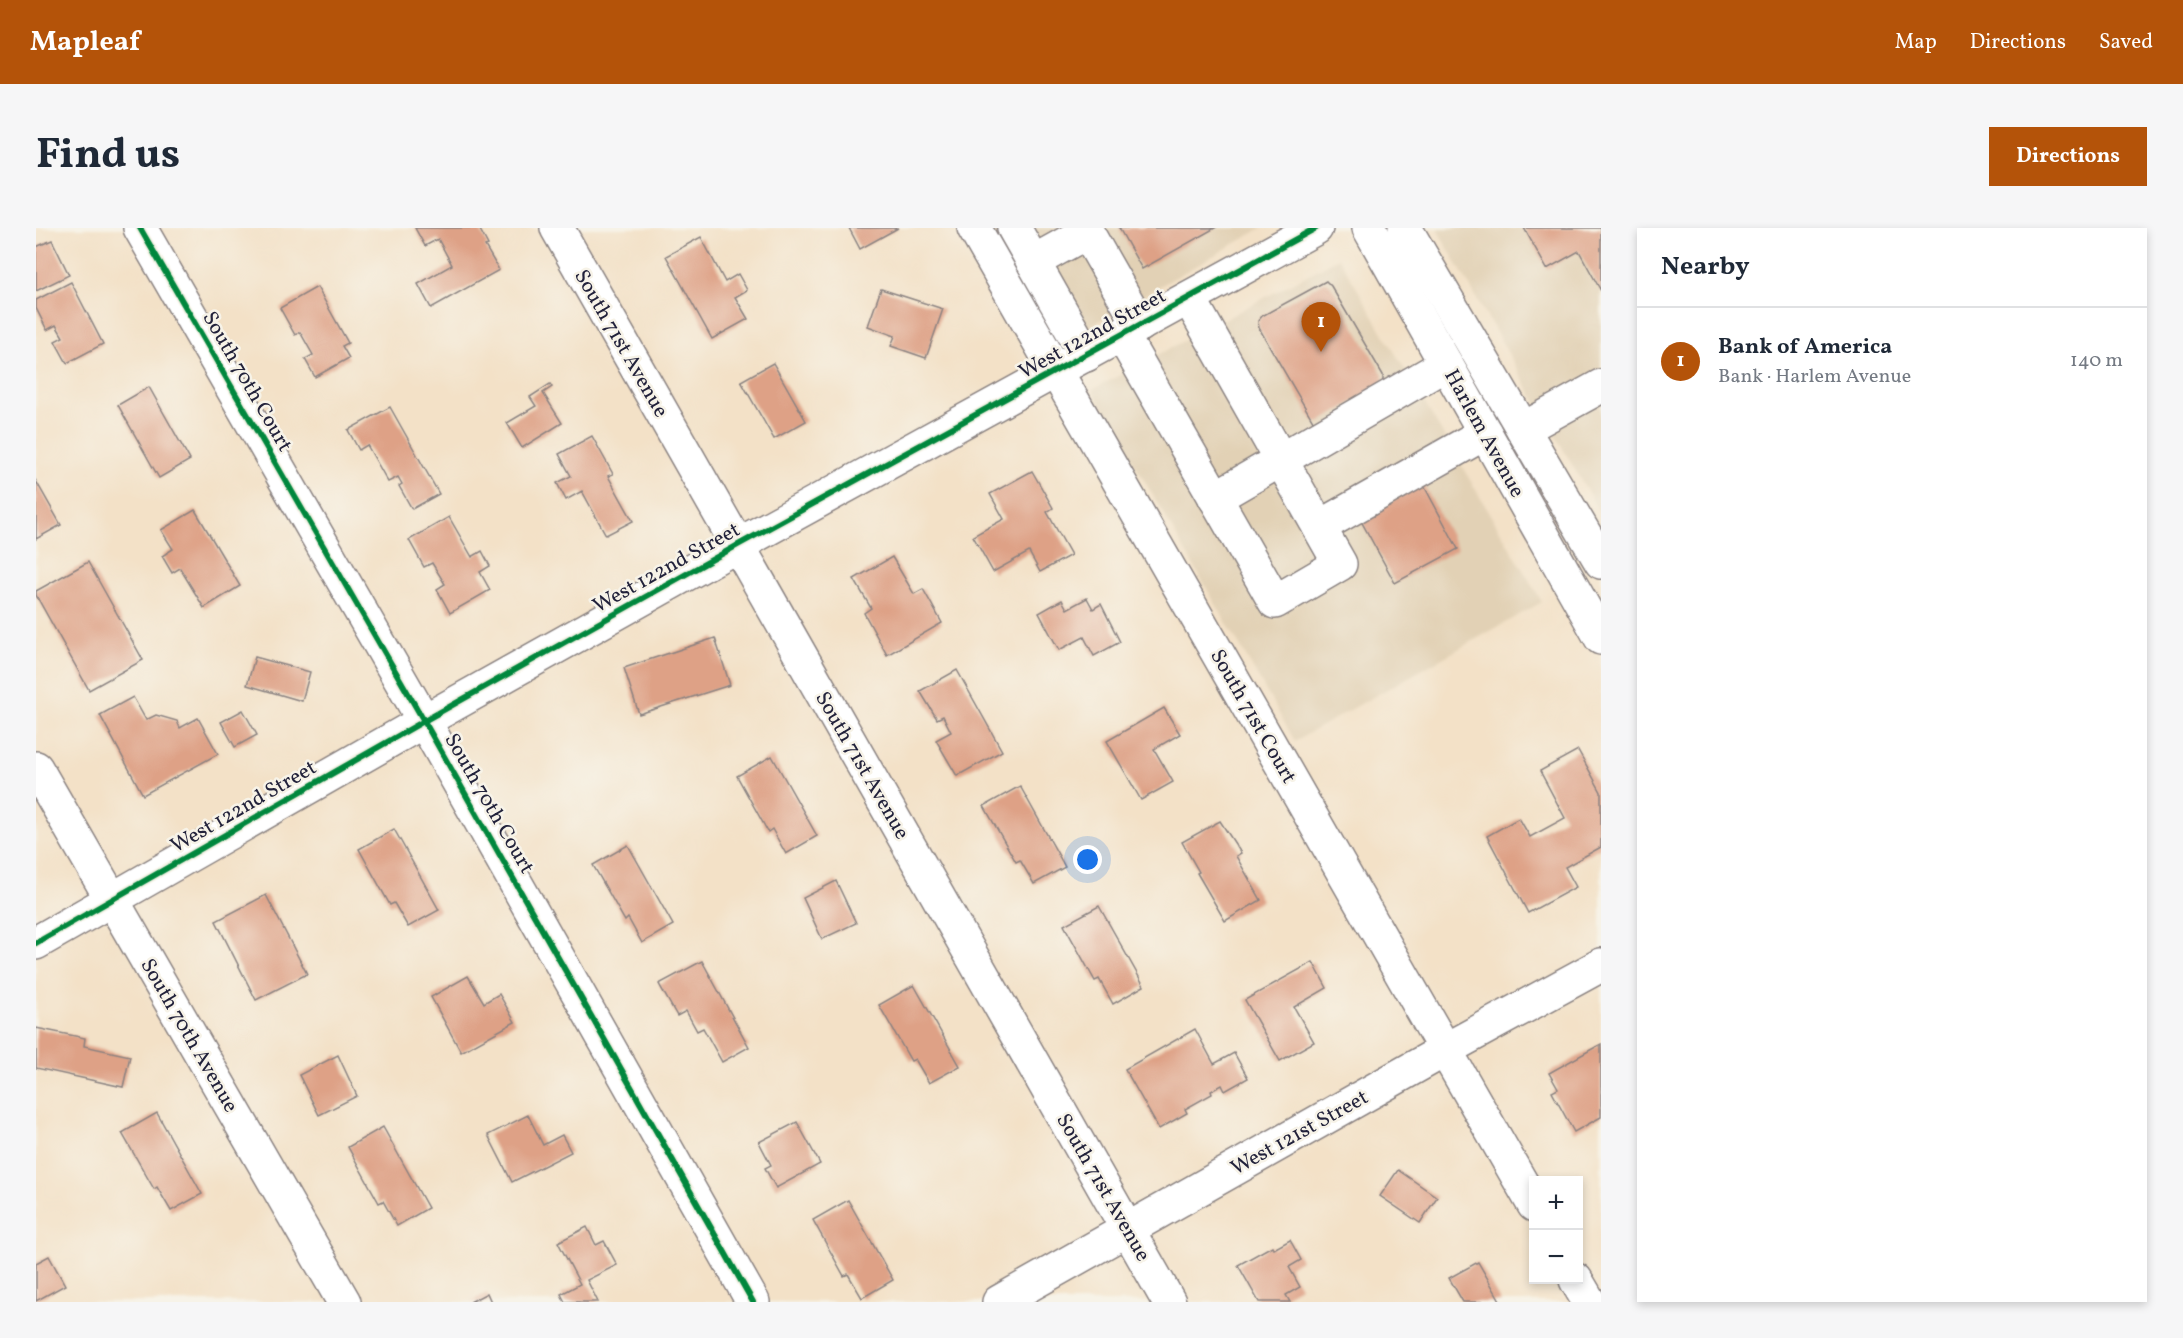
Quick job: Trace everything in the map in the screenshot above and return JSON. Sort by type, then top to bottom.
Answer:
[{"type":"street","name":"South 70th Court","points":[[140,228],[424,721],[753,1302]]},
{"type":"street","name":"South 71st Avenue","points":[[557,228],[1169,1302]]},
{"type":"street","name":"South 71st Court","points":[[974,228],[1529,1198]]},
{"type":"street","points":[[1014,228],[1086,355]]},
{"type":"street","name":"Harlem Avenue","points":[[1369,228],[1601,638]]},
{"type":"street","name":"Harlem Avenue","points":[[1405,228],[1601,562]]},
{"type":"street","points":[[1033,262],[1087,232],[1131,330],[1215,498],[1275,602],[1340,564],[1190,298]]},
{"type":"street","name":"West 122nd Street","points":[[36,943],[738,545],[1190,298],[1298,232]]},
{"type":"street","points":[[1215,498],[1446,364]]},
{"type":"street","points":[[1523,429],[1601,386]]},
{"type":"street","points":[[1319,527],[1485,434]]},
{"type":"street","name":"South 70th Avenue","points":[[36,768],[344,1302]]},
{"type":"street","name":"West 121st Street","points":[[999,1302],[1445,1050],[1601,965]]},
{"type":"street","points":[[1578,1284],[1589,1302]]},
{"type":"shaded area","points":[[987,228],[1262,228],[1055,346]]},
{"type":"shaded area","points":[[1438,228],[1601,228],[1601,515],[1438,231]]},
{"type":"shaded area","points":[[1339,258],[1542,602],[1295,741],[1092,390]]},
{"type":"building","points":[[415,228],[479,228],[488,245],[485,246],[499,270],[431,308],[418,284],[452,265],[438,239],[425,246]]},
{"type":"building","points":[[849,228],[898,228],[860,249]]},
{"type":"building","points":[[1119,228],[1215,228],[1142,269]]},
{"type":"building","points":[[1524,228],[1601,228],[1601,291],[1579,251],[1547,269]]},
{"type":"building","points":[[701,237],[725,282],[738,274],[747,290],[735,297],[748,319],[712,339],[666,256]]},
{"type":"building","points":[[52,240],[69,275],[36,291],[36,247]]},
{"type":"building","points":[[1326,281],[1383,375],[1383,383],[1319,423],[1313,421],[1259,328],[1258,321],[1262,316]]},
{"type":"building","points":[[71,282],[103,344],[67,363],[55,341],[63,337],[56,325],[47,330],[36,308],[36,300]]},
{"type":"building","points":[[317,287],[348,343],[342,346],[349,358],[315,377],[305,359],[313,355],[300,332],[295,335],[280,308]]},
{"type":"building","points":[[881,289],[943,309],[926,358],[891,346],[895,336],[868,326]]},
{"type":"building","points":[[773,363],[806,421],[774,439],[741,381]]},
{"type":"building","points":[[550,384],[552,387],[543,393],[562,423],[522,448],[507,423],[536,406],[530,397]]},
{"type":"building","points":[[149,387],[190,460],[159,478],[118,405]]},
{"type":"building","points":[[390,407],[439,494],[412,509],[399,486],[402,484],[398,477],[388,482],[367,445],[359,450],[348,430]]},
{"type":"building","points":[[592,436],[613,474],[608,476],[633,521],[606,535],[582,491],[566,500],[557,483],[571,476],[559,454]]},
{"type":"building","points":[[1032,471],[1053,508],[1047,512],[1071,555],[1040,572],[1029,552],[993,572],[973,536],[1004,519],[990,494]]},
{"type":"building","points":[[36,481],[61,525],[36,539]]},
{"type":"building","points":[[1423,484],[1458,549],[1395,583],[1360,519]]},
{"type":"building","points":[[195,510],[240,586],[204,608],[180,568],[172,573],[162,556],[173,549],[161,530]]},
{"type":"building","points":[[449,517],[472,557],[482,551],[490,566],[480,572],[490,590],[450,613],[437,589],[445,584],[432,563],[424,567],[409,540]]},
{"type":"building","points":[[892,557],[914,594],[923,589],[942,623],[887,655],[864,613],[871,608],[854,579]]},
{"type":"building","points":[[88,562],[143,660],[89,690],[36,595],[36,591]]},
{"type":"building","points":[[1087,598],[1093,609],[1101,604],[1120,642],[1094,656],[1084,637],[1059,650],[1039,613],[1062,600],[1067,609]]},
{"type":"building","points":[[715,638],[730,685],[639,714],[624,668]]},
{"type":"building","points":[[255,657],[310,672],[302,701],[247,685]]},
{"type":"building","points":[[957,670],[1002,751],[957,776],[936,740],[951,732],[943,716],[937,719],[920,691]]},
{"type":"building","points":[[133,697],[146,720],[156,715],[177,721],[180,728],[198,718],[218,754],[143,795],[100,715]]},
{"type":"building","points":[[1164,708],[1180,734],[1154,749],[1173,782],[1141,800],[1107,741]]},
{"type":"building","points":[[243,710],[257,735],[235,747],[221,722]]},
{"type":"building","points":[[1578,750],[1601,792],[1601,847],[1565,867],[1576,887],[1528,913],[1487,836],[1519,818],[1530,837],[1565,818],[1540,771]]},
{"type":"building","points":[[772,756],[817,836],[786,854],[772,829],[768,832],[737,776]]},
{"type":"building","points":[[1020,786],[1065,867],[1034,884],[1020,860],[1016,862],[984,806]]},
{"type":"building","points":[[1220,821],[1241,853],[1236,856],[1261,900],[1225,921],[1182,842]]},
{"type":"building","points":[[394,829],[439,910],[408,927],[394,903],[390,905],[359,849]]},
{"type":"building","points":[[628,845],[673,925],[642,943],[628,918],[625,921],[593,865]]},
{"type":"building","points":[[836,881],[856,923],[822,939],[803,898]]},
{"type":"building","points":[[266,895],[307,974],[256,1000],[216,921]]},
{"type":"building","points":[[1099,906],[1144,986],[1113,1004],[1099,979],[1095,981],[1064,925]]},
{"type":"building","points":[[702,961],[749,1047],[722,1062],[703,1028],[697,1031],[686,1011],[677,1016],[659,984]]},
{"type":"building","points":[[1313,962],[1327,988],[1294,1007],[1314,1042],[1280,1061],[1245,1000]]},
{"type":"building","points":[[468,976],[484,1003],[499,994],[515,1022],[461,1052],[431,997]]},
{"type":"building","points":[[914,985],[960,1066],[929,1083],[915,1059],[911,1061],[879,1005]]},
{"type":"building","points":[[36,1028],[85,1038],[84,1046],[130,1056],[123,1087],[36,1068]]},
{"type":"building","points":[[1195,1029],[1214,1064],[1234,1053],[1248,1078],[1225,1091],[1222,1085],[1211,1091],[1212,1094],[1185,1109],[1187,1113],[1159,1129],[1125,1069]]},
{"type":"building","points":[[1601,1044],[1601,1117],[1574,1132],[1552,1092],[1558,1089],[1549,1073]]},
{"type":"building","points":[[338,1055],[357,1096],[319,1115],[299,1075]]},
{"type":"building","points":[[157,1113],[202,1194],[171,1211],[157,1187],[154,1189],[122,1133]]},
{"type":"building","points":[[528,1115],[543,1145],[562,1135],[571,1152],[512,1182],[488,1135]]},
{"type":"building","points":[[797,1122],[820,1164],[776,1188],[765,1168],[771,1165],[759,1142]]},
{"type":"building","points":[[383,1127],[428,1208],[397,1226],[383,1201],[379,1203],[348,1147]]},
{"type":"building","points":[[1398,1170],[1437,1197],[1420,1223],[1380,1196]]},
{"type":"building","points":[[848,1200],[893,1280],[862,1298],[848,1274],[844,1276],[813,1220]]},
{"type":"building","points":[[587,1227],[596,1245],[604,1241],[617,1265],[587,1280],[598,1302],[565,1302],[561,1294],[580,1284],[558,1242]]},
{"type":"building","points":[[1290,1240],[1301,1260],[1289,1267],[1300,1287],[1286,1295],[1290,1302],[1259,1302],[1238,1265],[1272,1246],[1274,1249]]},
{"type":"building","points":[[49,1256],[65,1285],[36,1301],[36,1263]]},
{"type":"building","points":[[1478,1262],[1501,1302],[1463,1302],[1449,1278]]},
{"type":"building","points":[[487,1293],[491,1302],[470,1302]]},
{"type":"cycle path","points":[[140,228],[424,721],[753,1302]]},
{"type":"cycle path","points":[[36,943],[738,545],[1316,228]]},
{"type":"place","name":"Bank of America","points":[[1321,352]]}]
